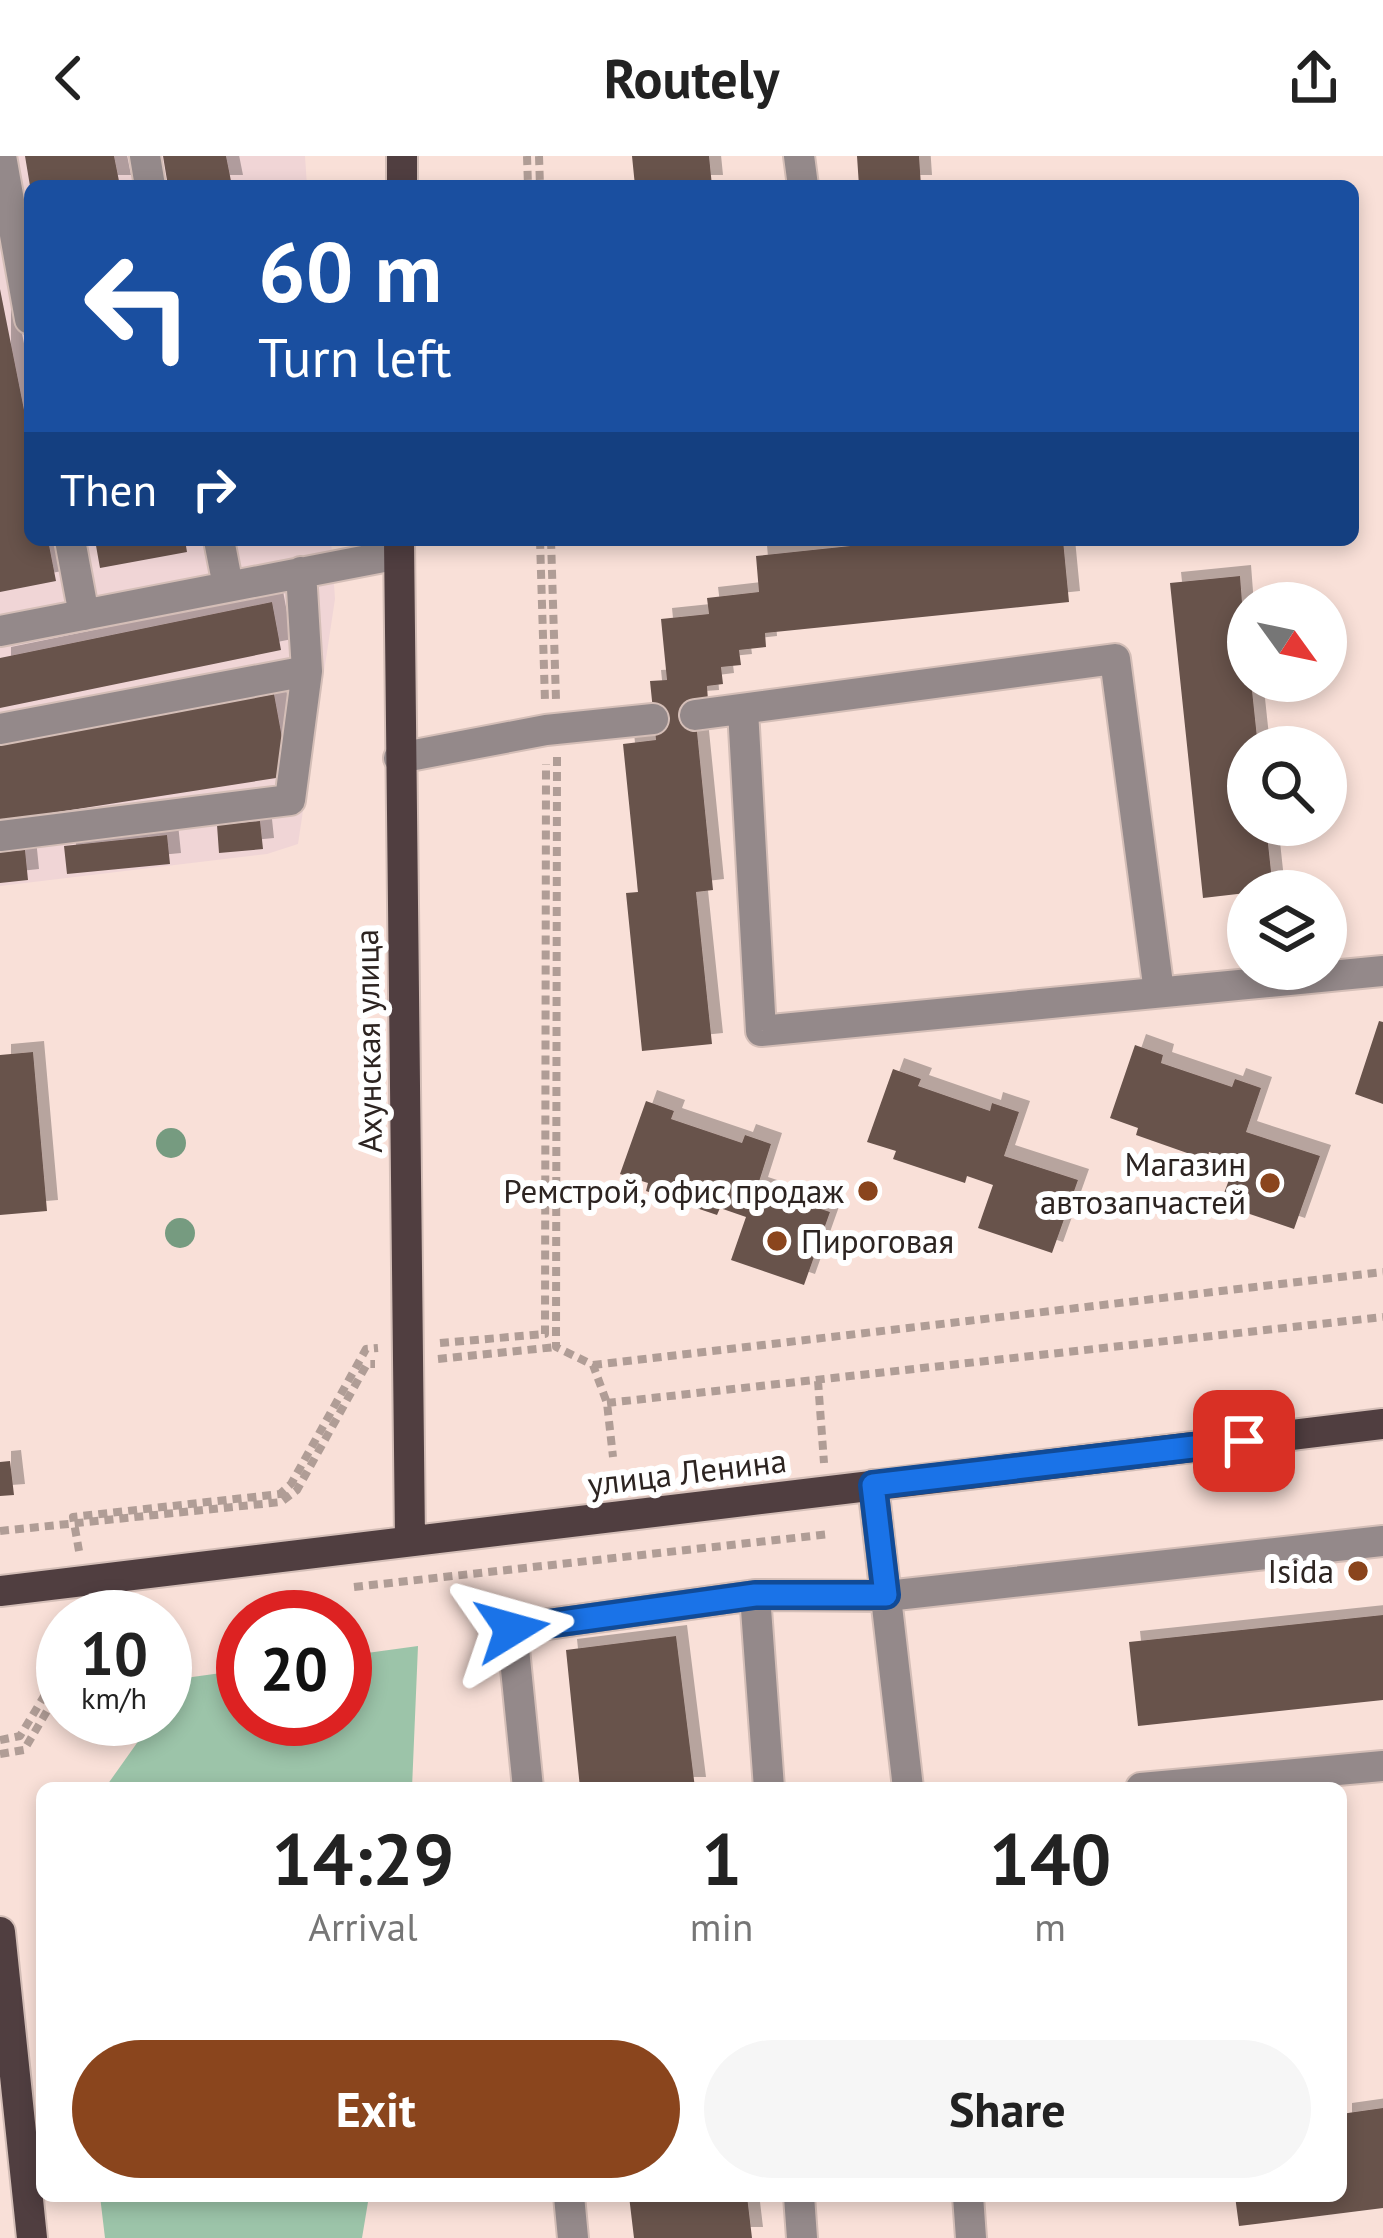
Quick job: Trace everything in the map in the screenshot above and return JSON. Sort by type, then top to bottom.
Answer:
[{"type":"main road","name":"Ахунская улица","points":[[399,547],[410,1541]]},
{"type":"main road","name":"улица Ленина","points":[[0,1591],[1383,1424]]},
{"type":"main road","points":[[0,1932],[32,2238]]},
{"type":"lane","points":[[1,156],[24,285]]},
{"type":"lane","points":[[71,546],[83,615]]},
{"type":"lane","points":[[220,546],[228,586]]},
{"type":"lane","points":[[0,631],[301,572],[399,547]]},
{"type":"lane","points":[[0,836],[290,800],[307,670],[301,572]]},
{"type":"lane","points":[[695,715],[1115,658],[1160,992]]},
{"type":"lane","points":[[0,729],[307,670]]},
{"type":"lane","points":[[743,710],[761,1031],[1383,971]]},
{"type":"lane","points":[[399,758],[557,729],[653,719]]},
{"type":"lane","points":[[873,1485],[907,1782]]},
{"type":"lane","points":[[527,1782],[512,1629],[755,1595],[886,1595],[1383,1541]]},
{"type":"lane","points":[[755,1595],[769,1782]]},
{"type":"lane","points":[[1207,1782],[1383,1766]]},
{"type":"lane","points":[[570,2202],[573,2238]]},
{"type":"lane","points":[[799,2202],[802,2238]]},
{"type":"lane","points":[[968,2202],[971,2238]]},
{"type":"path","points":[[551,546],[557,729],[556,1347]]},
{"type":"path","points":[[0,1531],[281,1502],[297,1490],[367,1364],[556,1347],[593,1365],[1383,1272]]},
{"type":"path","points":[[607,1403],[1383,1317]]},
{"type":"path","points":[[593,1365],[607,1403],[613,1457]]},
{"type":"path","points":[[339,1589],[830,1534]]},
{"type":"path","points":[[0,1740],[20,1736],[36,1710]]},
{"type":"path","points":[[0,1754],[24,1750],[36,1730]]},
{"type":"shaded area","points":[[0,156],[305,156],[307,180],[24,180],[24,546],[331,546],[335,599],[298,844],[267,854],[0,886]]},
{"type":"green space","points":[[418,1646],[412,1782],[109,1782],[135,1746],[192,1746],[192,1677],[216,1674],[216,1746],[372,1746],[372,1652]]},
{"type":"green space","points":[[101,2202],[368,2202],[362,2238],[105,2238]]},
{"type":"building","points":[[25,156],[114,156],[119,180],[29,180]]},
{"type":"building","points":[[163,156],[226,156],[231,180],[167,180]]},
{"type":"building","points":[[632,156],[709,156],[711,180],[634,180]]},
{"type":"building","points":[[857,156],[919,156],[921,180],[859,180]]},
{"type":"building","points":[[0,289],[24,410],[24,546],[49,546],[56,581],[0,592]]},
{"type":"building","points":[[96,546],[186,546],[187,552],[100,568]]},
{"type":"building","points":[[850,546],[1064,546],[1069,602],[765,633],[766,647],[739,650],[741,665],[721,667],[723,684],[707,686],[708,701],[694,702],[713,890],[696,892],[712,1044],[642,1051],[626,893],[638,892],[623,744],[656,740],[650,681],[667,680],[661,619],[709,614],[707,598],[759,592],[756,556]]},
{"type":"building","points":[[1240,576],[1240,582],[1227,582],[1227,702],[1253,702],[1256,726],[1227,726],[1227,846],[1268,846],[1271,870],[1227,870],[1227,895],[1203,898],[1170,583]]},
{"type":"building","points":[[272,602],[281,650],[0,708],[0,658]]},
{"type":"building","points":[[274,694],[289,776],[0,821],[0,744]]},
{"type":"building","points":[[260,821],[263,849],[219,853],[217,825]]},
{"type":"building","points":[[167,835],[170,864],[67,874],[64,846]]},
{"type":"building","points":[[25,850],[28,880],[0,883],[0,852]]},
{"type":"building","points":[[1379,1021],[1383,1022],[1383,1104],[1355,1094]]},
{"type":"building","points":[[1135,1045],[1163,1055],[1161,1063],[1232,1087],[1235,1079],[1261,1088],[1246,1132],[1320,1156],[1294,1229],[1220,1204],[1236,1161],[1209,1152],[1207,1160],[1136,1135],[1138,1128],[1110,1118]]},
{"type":"building","points":[[33,1052],[47,1211],[0,1215],[0,1055]]},
{"type":"building","points":[[893,1069],[921,1079],[918,1086],[990,1111],[992,1103],[1019,1112],[1004,1156],[1078,1180],[1052,1253],[978,1228],[993,1185],[967,1176],[965,1183],[893,1159],[896,1151],[867,1142]]},
{"type":"building","points":[[646,1101],[674,1111],[671,1119],[742,1143],[745,1135],[771,1144],[757,1188],[830,1212],[804,1285],[731,1260],[746,1217],[720,1208],[717,1215],[646,1191],[648,1183],[620,1174]]},
{"type":"building","points":[[10,1461],[14,1495],[0,1496],[0,1462]]},
{"type":"building","points":[[1383,1615],[1383,1700],[1138,1726],[1129,1642]]},
{"type":"building","points":[[676,1636],[694,1782],[579,1782],[566,1650]]},
{"type":"building","points":[[1383,2108],[1383,2208],[1239,2226],[1236,2202],[1347,2202],[1347,2113]]},
{"type":"building","points":[[630,2202],[748,2202],[752,2238],[634,2238]]},
{"type":"place","name":"Магазин автозапчастей","points":[[1270,1183]]},
{"type":"place","name":"Ремстрой, офис продаж","points":[[868,1191]]},
{"type":"place","name":"Пироговая","points":[[777,1241]]},
{"type":"place","name":"Isida","points":[[1358,1571]]},
{"type":"route","points":[[512,1629],[755,1595],[886,1595],[873,1485],[1244,1441]]}]
